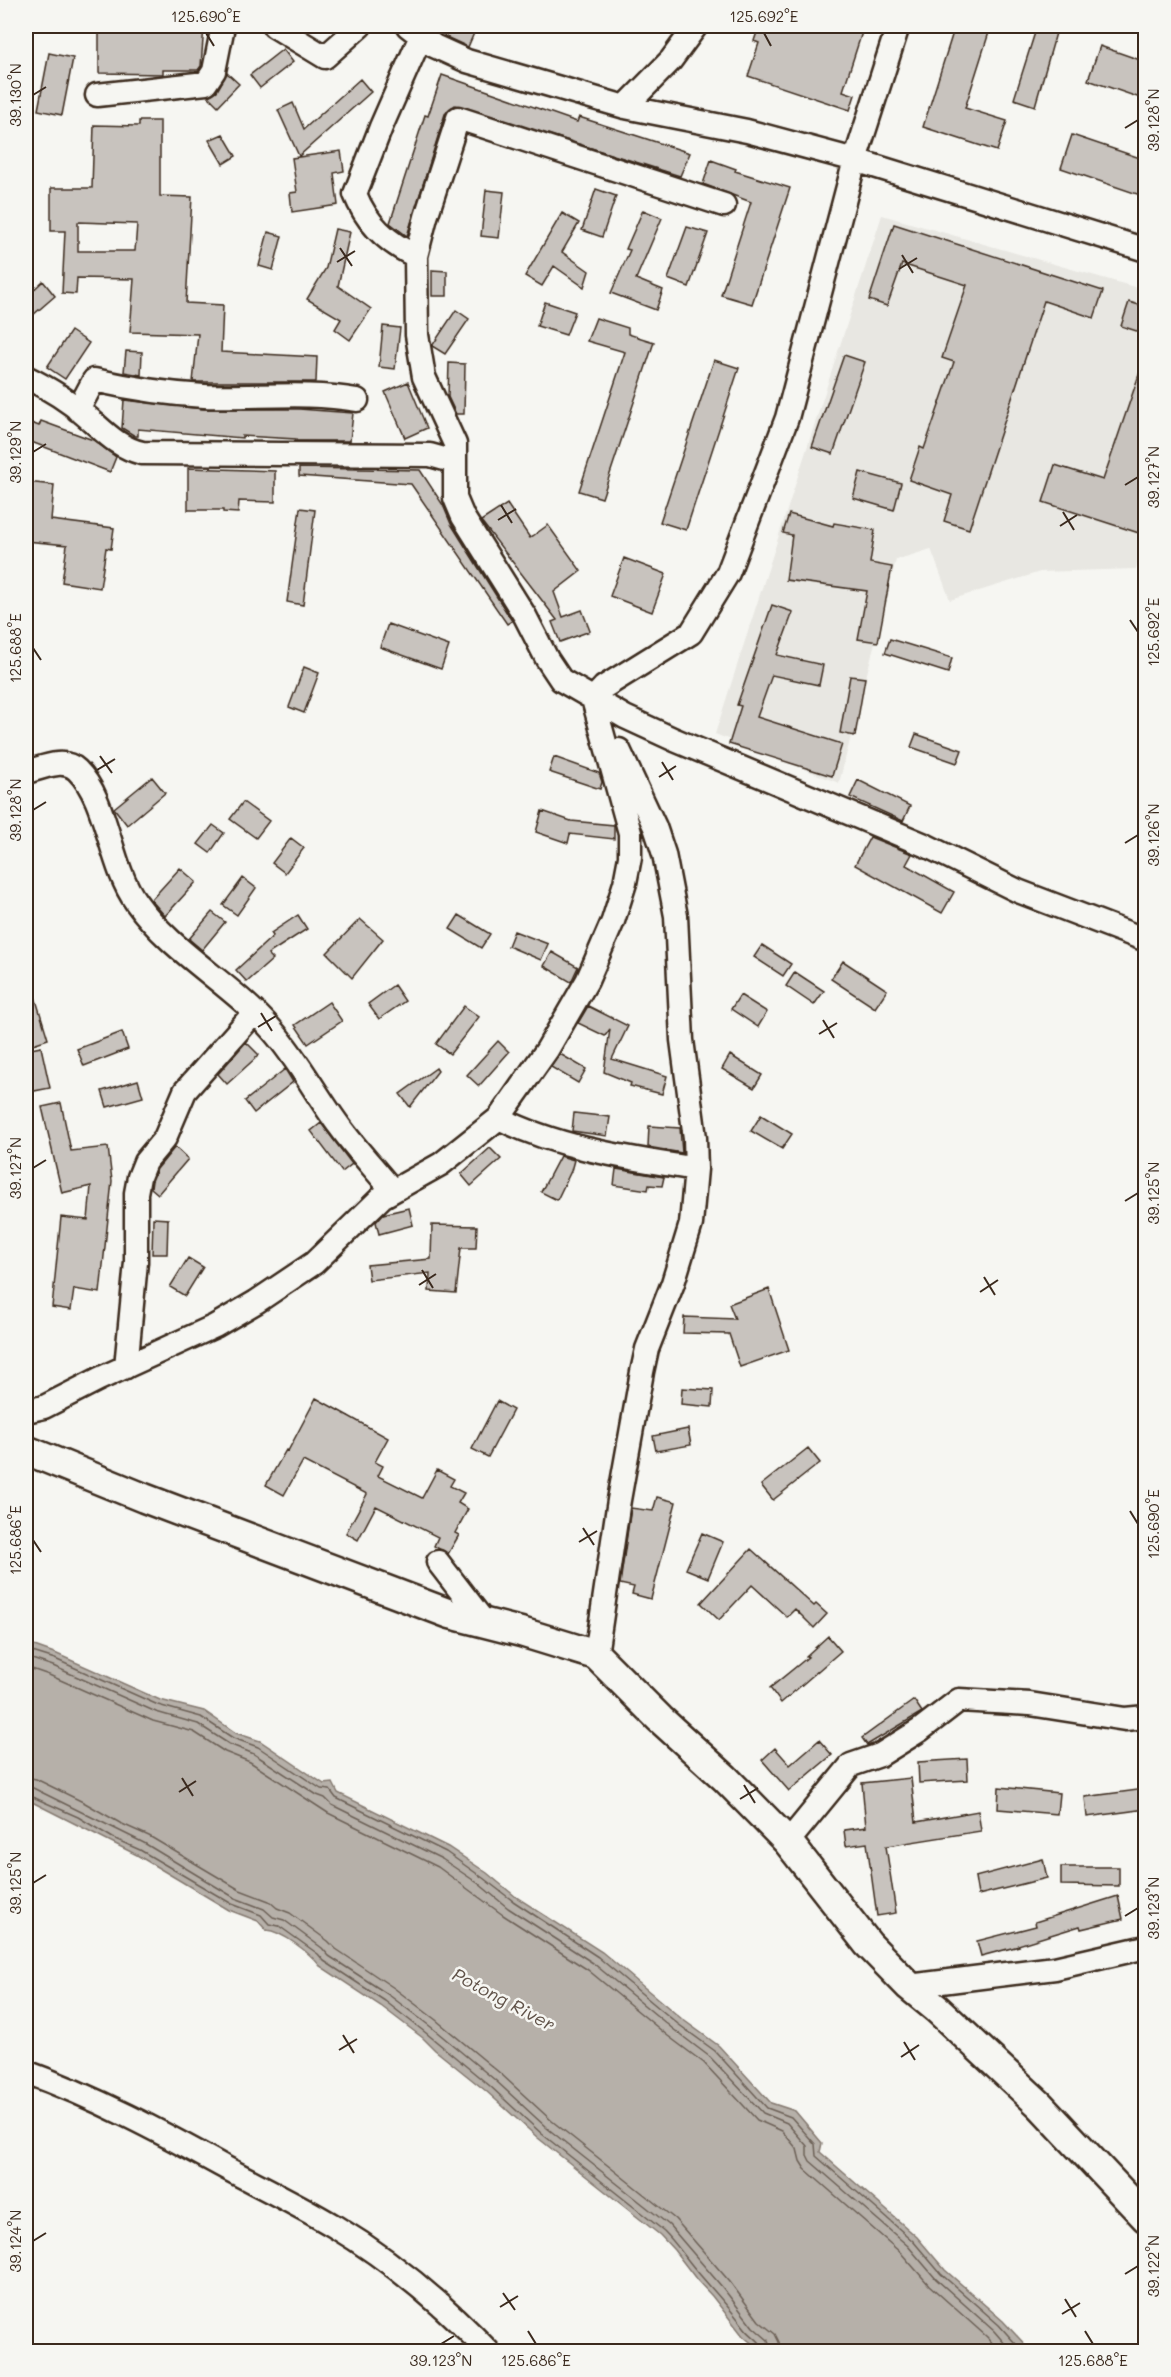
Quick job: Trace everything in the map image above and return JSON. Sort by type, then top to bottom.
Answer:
[{"type":"main road","points":[[26,1450],[144,1498],[450,1614],[596,1655],[660,1719],[725,1778],[788,1842],[868,1944],[909,1986],[938,2009],[1040,2105],[1146,2217]]},
{"type":"street","points":[[97,95],[206,83],[214,71],[223,26]]},
{"type":"street","points":[[274,26],[326,57],[360,26]]},
{"type":"street","points":[[625,107],[671,60],[696,26]]},
{"type":"street","points":[[593,699],[604,687],[691,633],[728,573],[787,418],[855,160],[898,26]]},
{"type":"street","points":[[416,256],[396,247],[379,233],[361,208],[355,194],[414,31],[434,46],[467,61],[625,107],[747,131],[855,160],[1146,250]]},
{"type":"street","points":[[724,205],[458,118],[416,256],[417,335],[424,377],[455,444],[455,498],[463,517],[525,616],[547,659],[561,680],[625,717],[665,735],[927,846],[1018,891],[1146,940]]},
{"type":"street","points":[[26,377],[49,389],[78,410],[103,433],[127,449],[142,453],[430,455],[454,462]]},
{"type":"street","points":[[78,410],[94,380],[141,390],[204,396],[328,395],[357,400]]},
{"type":"street","points":[[26,1411],[44,1407],[215,1326],[294,1278],[314,1263],[366,1210],[392,1190],[413,1181],[441,1164],[499,1118],[547,1050],[587,981],[613,921],[625,883],[630,857],[630,833],[593,699]]},
{"type":"street","points":[[593,699],[634,781],[664,854],[676,916],[682,1040],[695,1138],[696,1169],[691,1224],[673,1283],[647,1349],[642,1372],[617,1509],[596,1655]]},
{"type":"street","points":[[26,772],[62,763],[70,764],[78,772],[88,785],[99,808],[122,879],[134,900],[148,918],[272,1029],[340,1128],[392,1190]]},
{"type":"street","points":[[126,1367],[136,1262],[136,1193],[142,1169],[165,1138],[185,1091],[192,1081],[254,1013]]},
{"type":"street","points":[[499,1118],[522,1130],[602,1153],[696,1169]]},
{"type":"street","points":[[438,1562],[485,1623]]},
{"type":"street","points":[[788,1842],[851,1766],[880,1755],[920,1730],[959,1700],[1030,1704],[1125,1719],[1146,1717]]},
{"type":"street","points":[[909,1986],[1055,1968],[1146,1947]]},
{"type":"street","points":[[26,2072],[68,2087],[186,2146],[334,2227],[378,2256],[441,2304],[489,2352]]},
{"type":"shaded area","points":[[882,215],[1145,290],[1146,539],[1136,569],[1040,572],[950,600],[931,549],[896,560],[839,783],[715,734]]},
{"type":"water","name":"Potong River","points":[[26,1643],[57,1654],[160,1700],[204,1711],[236,1733],[260,1741],[324,1784],[333,1783],[338,1793],[448,1847],[487,1873],[516,1897],[602,1952],[682,2019],[719,2046],[771,2103],[795,2111],[822,2143],[820,2152],[917,2237],[945,2270],[1003,2321],[1031,2351],[761,2351],[743,2336],[660,2235],[538,2138],[423,2038],[381,2006],[320,1966],[310,1955],[280,1934],[266,1930],[258,1921],[229,1910],[137,1855],[26,1799]]},
{"type":"building","points":[[99,26],[204,26],[201,66],[198,70],[163,70],[163,74],[99,73]]},
{"type":"building","points":[[449,26],[477,26],[468,47],[444,36]]},
{"type":"building","points":[[759,26],[864,26],[843,91],[855,95],[850,110],[748,76],[759,43],[754,41]]},
{"type":"building","points":[[955,26],[991,26],[965,108],[1007,121],[997,151],[923,127]]},
{"type":"building","points":[[1037,26],[1058,26],[1035,106],[1014,99]]},
{"type":"building","points":[[1100,46],[1146,62],[1146,100],[1088,80]]},
{"type":"building","points":[[283,49],[293,62],[260,88],[250,75]]},
{"type":"building","points":[[49,53],[73,58],[62,115],[38,110]]},
{"type":"building","points":[[227,73],[239,84],[218,106],[208,96],[217,91]]},
{"type":"building","points":[[442,75],[577,122],[579,117],[690,153],[680,176],[455,105],[445,114],[407,236],[390,223],[425,115],[428,116]]},
{"type":"building","points":[[360,79],[371,92],[299,156],[278,110],[293,103],[304,129]]},
{"type":"building","points":[[139,121],[160,121],[160,196],[192,197],[186,303],[223,305],[221,352],[317,357],[316,382],[193,382],[198,334],[130,332],[134,279],[77,278],[76,294],[62,293],[65,231],[51,231],[51,188],[92,188],[94,125],[139,126]],"holes":[[[78,222],[137,224],[135,251],[78,251]]]},
{"type":"building","points":[[223,134],[236,156],[223,164],[209,140]]},
{"type":"building","points":[[1072,135],[1146,160],[1146,197],[1061,168]]},
{"type":"building","points":[[341,151],[344,171],[334,173],[338,205],[292,212],[290,193],[297,192],[292,158]]},
{"type":"building","points":[[711,160],[736,169],[735,171],[790,188],[752,304],[721,295],[751,202],[703,184]]},
{"type":"building","points":[[596,189],[616,196],[602,237],[582,230]]},
{"type":"building","points":[[486,190],[504,192],[499,238],[481,236]]},
{"type":"building","points":[[643,210],[662,218],[636,279],[663,290],[656,310],[611,293],[630,250],[626,249]]},
{"type":"building","points":[[562,213],[579,223],[562,252],[589,271],[584,287],[554,266],[542,286],[525,276]]},
{"type":"building","points":[[894,224],[1103,291],[1094,318],[1044,301],[969,529],[944,521],[952,495],[909,480],[920,447],[924,449],[954,362],[942,358],[967,285],[902,264],[887,306],[869,300]]},
{"type":"building","points":[[687,227],[708,233],[689,287],[668,279]]},
{"type":"building","points":[[335,229],[350,232],[338,286],[371,309],[350,340],[335,329],[341,319],[307,299],[326,268]]},
{"type":"building","points":[[268,232],[282,236],[273,270],[259,266]]},
{"type":"building","points":[[432,270],[447,271],[447,296],[432,296]]},
{"type":"building","points":[[43,281],[55,296],[26,321],[26,297]]},
{"type":"building","points":[[545,302],[575,312],[566,335],[537,326]]},
{"type":"building","points":[[1129,302],[1146,307],[1146,334],[1121,326]]},
{"type":"building","points":[[456,310],[469,319],[445,354],[432,346]]},
{"type":"building","points":[[596,318],[628,328],[628,334],[654,342],[602,498],[579,491],[625,352],[587,341]]},
{"type":"building","points":[[383,326],[400,328],[395,369],[379,367]]},
{"type":"building","points":[[71,331],[89,343],[65,379],[47,367]]},
{"type":"building","points":[[126,351],[142,352],[141,375],[124,372]]},
{"type":"building","points":[[844,355],[865,362],[833,454],[812,447]]},
{"type":"building","points":[[714,360],[739,368],[686,530],[660,522]]},
{"type":"building","points":[[449,363],[465,364],[464,414],[456,414],[448,397]]},
{"type":"building","points":[[1143,363],[1146,363],[1146,522],[1142,534],[1043,502],[1055,465],[1103,480]]},
{"type":"building","points":[[408,382],[427,428],[405,438],[385,392]]},
{"type":"building","points":[[124,400],[203,409],[299,409],[353,413],[350,441],[296,441],[296,439],[242,436],[242,438],[138,429],[138,436],[135,436],[122,428]]},
{"type":"building","points":[[26,421],[39,426],[41,421],[93,440],[116,457],[110,472],[26,440]]},
{"type":"building","points":[[188,468],[275,471],[275,502],[239,501],[238,513],[223,512],[223,510],[188,510]]},
{"type":"building","points":[[299,468],[420,470],[512,621],[507,624],[411,484],[299,476]]},
{"type":"building","points":[[860,472],[901,483],[894,510],[853,498]]},
{"type":"building","points":[[26,482],[54,485],[51,520],[114,528],[111,549],[106,548],[100,588],[62,582],[67,545],[26,541]]},
{"type":"building","points":[[507,504],[530,538],[548,525],[581,571],[554,592],[563,617],[582,610],[590,631],[560,642],[552,622],[557,620],[481,521]]},
{"type":"building","points":[[300,508],[315,510],[303,605],[287,602]]},
{"type":"building","points":[[789,514],[833,526],[834,523],[875,530],[870,563],[892,567],[878,642],[858,639],[867,591],[786,580],[792,535],[783,533]]},
{"type":"building","points":[[624,558],[666,574],[652,612],[610,596]]},
{"type":"building","points":[[772,605],[793,612],[777,655],[823,665],[819,685],[772,675],[757,717],[842,744],[832,776],[729,744],[741,706],[737,705]]},
{"type":"building","points":[[388,624],[449,646],[441,669],[380,647]]},
{"type":"building","points":[[890,639],[952,658],[948,673],[885,653]]},
{"type":"building","points":[[304,667],[319,673],[304,713],[289,707]]},
{"type":"building","points":[[850,676],[865,678],[855,736],[840,733]]},
{"type":"building","points":[[916,734],[962,750],[957,763],[911,747]]},
{"type":"building","points":[[554,757],[599,773],[602,782],[600,789],[549,772]]},
{"type":"building","points":[[152,777],[165,793],[127,825],[114,808]]},
{"type":"building","points":[[858,780],[910,806],[903,821],[850,797]]},
{"type":"building","points":[[243,802],[269,821],[256,838],[230,819]]},
{"type":"building","points":[[542,811],[571,821],[614,825],[614,839],[570,834],[568,843],[536,832]]},
{"type":"building","points":[[213,825],[224,833],[210,853],[198,844]]},
{"type":"building","points":[[870,837],[912,854],[906,865],[954,892],[942,913],[855,865]]},
{"type":"building","points":[[291,838],[304,848],[285,873],[272,863]]},
{"type":"building","points":[[180,868],[196,882],[165,916],[151,900]]},
{"type":"building","points":[[243,878],[256,888],[237,915],[223,905]]},
{"type":"building","points":[[212,912],[225,922],[202,950],[189,939]]},
{"type":"building","points":[[298,915],[307,929],[268,954],[273,959],[247,982],[236,970],[273,936],[271,933]]},
{"type":"building","points":[[459,915],[490,934],[481,948],[450,929]]},
{"type":"building","points":[[360,919],[383,939],[352,978],[327,953]]},
{"type":"building","points":[[514,931],[548,944],[541,960],[508,946]]},
{"type":"building","points":[[762,945],[791,964],[783,976],[754,957]]},
{"type":"building","points":[[552,952],[578,967],[571,982],[544,966]]},
{"type":"building","points":[[843,961],[887,990],[875,1008],[831,979]]},
{"type":"building","points":[[795,972],[824,991],[814,1005],[786,986]]},
{"type":"building","points":[[26,977],[29,977],[48,1039],[30,1045],[26,1030]]},
{"type":"building","points":[[394,985],[405,1001],[379,1019],[368,1004]]},
{"type":"building","points":[[740,995],[767,1012],[758,1027],[731,1009]]},
{"type":"building","points":[[329,1002],[342,1021],[308,1044],[295,1025]]},
{"type":"building","points":[[464,1006],[479,1017],[450,1054],[436,1044]]},
{"type":"building","points":[[588,1006],[628,1026],[612,1059],[667,1076],[662,1094],[630,1086],[631,1083],[604,1072],[610,1029],[605,1036],[578,1023]]},
{"type":"building","points":[[122,1032],[128,1049],[84,1066],[77,1049]]},
{"type":"building","points":[[498,1041],[509,1052],[479,1086],[467,1075]]},
{"type":"building","points":[[246,1042],[259,1055],[227,1084],[218,1074]]},
{"type":"building","points":[[41,1047],[50,1088],[29,1092],[26,1077],[26,1050]]},
{"type":"building","points":[[560,1054],[586,1069],[578,1083],[551,1067]]},
{"type":"building","points":[[730,1055],[762,1075],[754,1088],[722,1069]]},
{"type":"building","points":[[436,1068],[438,1071],[410,1107],[400,1094]]},
{"type":"building","points":[[285,1069],[293,1082],[254,1113],[245,1101]]},
{"type":"building","points":[[138,1080],[143,1097],[107,1107],[102,1091]]},
{"type":"building","points":[[61,1103],[71,1151],[108,1147],[112,1181],[100,1293],[74,1289],[71,1310],[52,1307],[61,1217],[88,1220],[91,1186],[62,1193],[42,1107]]},
{"type":"building","points":[[574,1113],[610,1117],[607,1136],[572,1131]]},
{"type":"building","points":[[761,1115],[792,1134],[782,1149],[751,1131]]},
{"type":"building","points":[[321,1123],[352,1164],[342,1172],[311,1131]]},
{"type":"building","points":[[649,1126],[680,1128],[682,1153],[648,1147]]},
{"type":"building","points":[[175,1147],[188,1159],[158,1194],[151,1188],[152,1181],[157,1169]]},
{"type":"building","points":[[490,1148],[501,1159],[471,1186],[461,1174]]},
{"type":"building","points":[[560,1156],[574,1160],[557,1200],[541,1192]]},
{"type":"building","points":[[616,1169],[664,1177],[662,1186],[649,1185],[648,1190],[614,1185]]},
{"type":"building","points":[[409,1208],[413,1225],[379,1234],[376,1222],[383,1214]]},
{"type":"building","points":[[153,1218],[168,1219],[167,1254],[152,1254]]},
{"type":"building","points":[[432,1225],[477,1226],[476,1248],[461,1248],[456,1293],[429,1291],[430,1273],[369,1280],[367,1265],[431,1259]]},
{"type":"building","points":[[188,1258],[203,1267],[185,1296],[170,1287]]},
{"type":"building","points":[[769,1289],[789,1350],[740,1367],[729,1334],[683,1333],[684,1317],[735,1319],[729,1304]]},
{"type":"building","points":[[682,1388],[713,1390],[712,1407],[681,1404]]},
{"type":"building","points":[[316,1398],[388,1438],[375,1462],[383,1466],[378,1476],[422,1498],[437,1470],[454,1479],[450,1486],[464,1493],[458,1503],[468,1509],[455,1533],[459,1535],[448,1554],[434,1546],[438,1537],[376,1506],[358,1540],[346,1533],[367,1494],[303,1461],[284,1495],[266,1485],[286,1450],[288,1451]]},
{"type":"building","points":[[497,1401],[513,1410],[488,1457],[472,1449]]},
{"type":"building","points":[[688,1429],[691,1445],[656,1451],[653,1436]]},
{"type":"building","points":[[808,1448],[820,1463],[773,1500],[761,1485]]},
{"type":"building","points":[[657,1497],[676,1502],[651,1599],[632,1594],[634,1587],[620,1584],[631,1508],[653,1511]]},
{"type":"building","points":[[702,1533],[723,1542],[708,1578],[686,1569]]},
{"type":"building","points":[[751,1549],[814,1606],[816,1604],[827,1614],[814,1628],[795,1609],[787,1617],[752,1585],[719,1620],[701,1603]]},
{"type":"building","points":[[828,1636],[841,1651],[781,1703],[770,1688],[808,1657],[806,1656]]},
{"type":"building","points":[[914,1700],[922,1712],[867,1745],[862,1738]]},
{"type":"building","points":[[819,1740],[832,1755],[789,1791],[762,1760],[775,1748],[790,1765]]},
{"type":"building","points":[[967,1759],[968,1780],[919,1783],[918,1762]]},
{"type":"building","points":[[911,1778],[916,1822],[978,1811],[981,1831],[886,1846],[896,1913],[877,1916],[867,1843],[846,1846],[844,1830],[866,1827],[862,1783]]},
{"type":"building","points":[[999,1787],[1059,1793],[1057,1814],[998,1809]]},
{"type":"building","points":[[1145,1789],[1146,1809],[1087,1817],[1085,1797]]},
{"type":"building","points":[[1043,1859],[1047,1878],[978,1895],[975,1877]]},
{"type":"building","points":[[1061,1867],[1119,1867],[1119,1886],[1061,1885]]},
{"type":"building","points":[[1118,1896],[1123,1919],[1081,1929],[1080,1926],[981,1956],[977,1941],[1036,1926],[1035,1922]]}]
